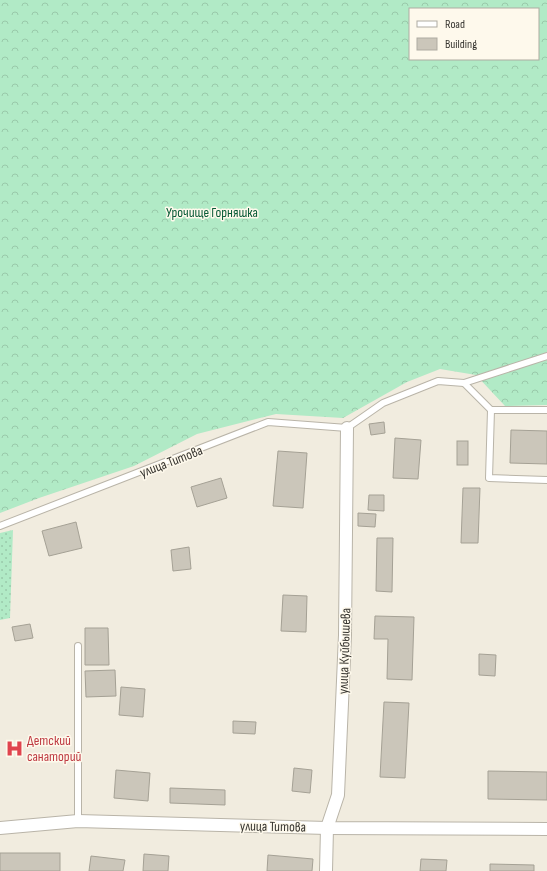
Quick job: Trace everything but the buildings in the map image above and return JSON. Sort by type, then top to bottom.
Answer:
[{"type":"street","name":"улица Куйбышева","points":[[326,871],[327,828],[338,795],[345,635],[347,428]]},
{"type":"street","name":"улица Титова","points":[[0,828],[78,821],[327,828],[547,829]]},
{"type":"lane","points":[[347,428],[383,403],[438,381],[464,383],[547,356]]},
{"type":"lane","points":[[464,383],[491,410],[547,410]]},
{"type":"lane","points":[[491,410],[489,478],[547,480]]},
{"type":"lane","name":"улица Титова","points":[[0,526],[268,422],[347,428]]},
{"type":"lane","points":[[78,646],[78,821]]},
{"type":"green space","name":"Урочище Горняшка","points":[[0,0],[547,0],[547,405],[505,406],[476,375],[440,369],[407,382],[343,418],[276,414],[197,434],[134,466],[39,498],[0,513]]},
{"type":"green space","points":[[13,530],[10,618],[0,620],[0,533]]},
{"type":"place","name":"Детский санаторий","points":[[14,748]]}]
